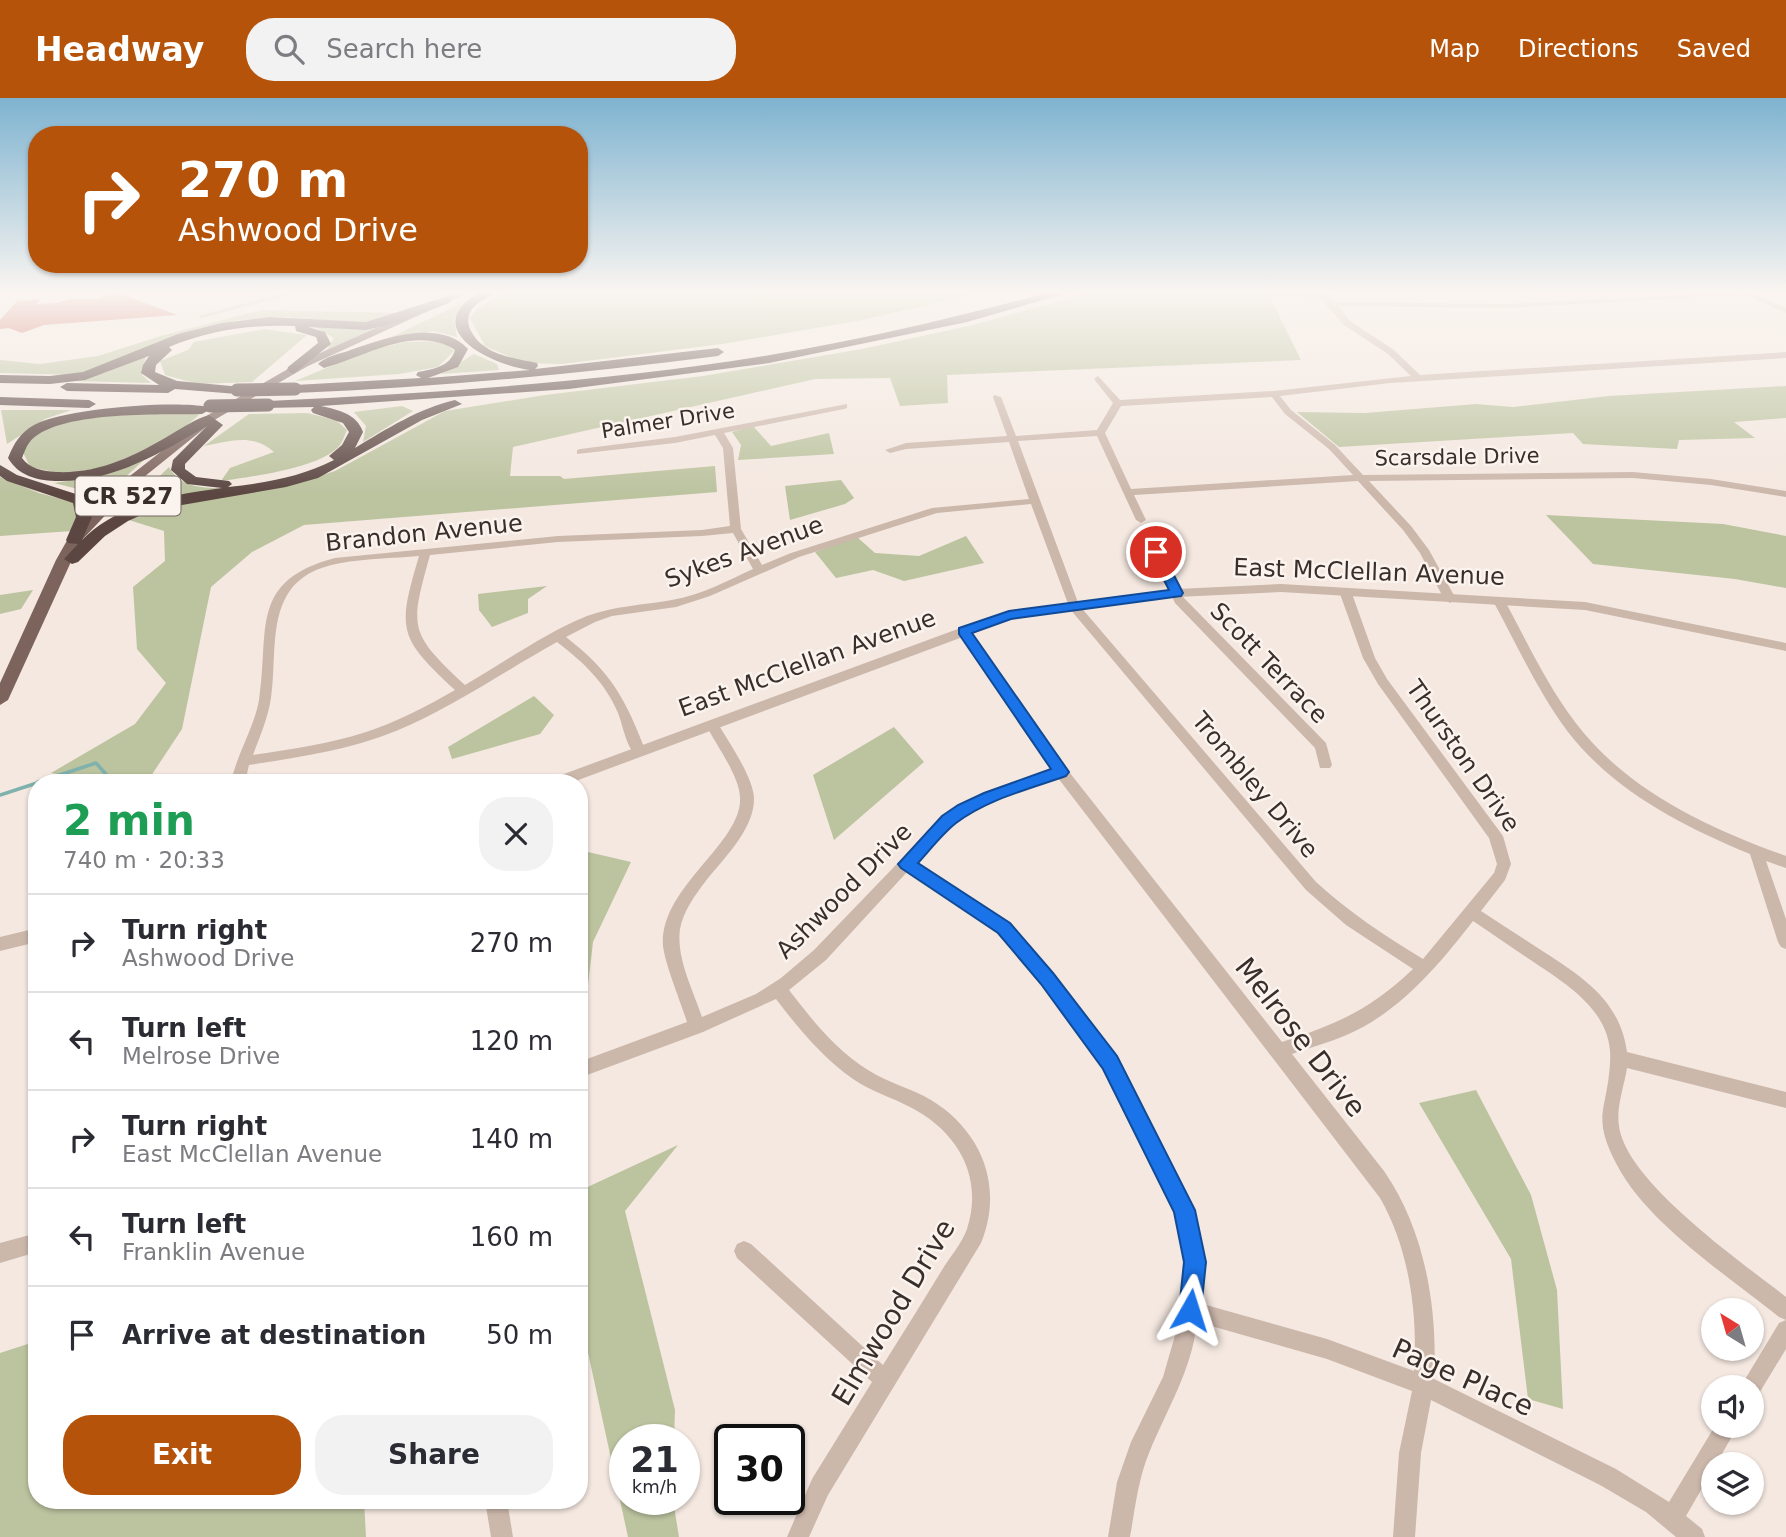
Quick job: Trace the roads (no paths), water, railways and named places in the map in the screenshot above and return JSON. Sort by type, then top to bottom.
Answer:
[{"type":"highway","points":[[0,379],[50,380],[85,376],[127,359]]},
{"type":"highway","points":[[154,359],[148,368],[151,377],[167,383],[237,390]]},
{"type":"highway","points":[[292,370],[307,359]]},
{"type":"highway","points":[[324,364],[338,359]]},
{"type":"highway","points":[[317,388],[438,372],[458,359]]},
{"type":"highway","points":[[497,359],[525,365],[561,367],[656,360]]},
{"type":"highway","points":[[0,385],[237,390],[317,388],[434,382],[662,359]]},
{"type":"highway","points":[[72,559],[99,533],[125,517],[174,501],[255,490],[312,475],[345,460],[417,417],[440,408],[754,359]]},
{"type":"highway","points":[[209,415],[72,416],[26,434],[17,446],[15,458],[23,468],[38,474],[60,477],[85,475],[142,457],[209,415],[237,406],[472,394],[687,371]]},
{"type":"highway","points":[[0,401],[209,415]]},
{"type":"highway","points":[[209,415],[178,463],[178,470],[186,479],[201,483],[232,484],[286,475],[339,454],[355,437],[354,424],[345,416],[268,405]]},
{"type":"highway","points":[[0,469],[12,478],[80,500],[84,517],[74,540]]},
{"type":"main road","name":"CR 527","points":[[0,700],[74,540],[130,482],[209,415],[316,359]]},
{"type":"main road","name":"CR 527","points":[[55,583],[115,509],[174,455],[209,415],[334,359]]},
{"type":"street","points":[[1398,359],[1418,378]]},
{"type":"street","points":[[1118,403],[1273,394],[1418,378],[1720,359]]},
{"type":"street","points":[[1098,379],[1118,403]]},
{"type":"street","points":[[1273,394],[1288,412],[1332,447],[1413,536],[1425,552],[1450,599]]},
{"type":"street","points":[[997,397],[1074,606]]},
{"type":"street","points":[[890,450],[906,446],[1012,437],[1100,433],[1118,403]]},
{"type":"street","name":"Palmer Drive","points":[[580,452],[675,440],[844,406]]},
{"type":"street","points":[[718,431],[728,448],[736,529],[760,570]]},
{"type":"street","name":"Scott Terrace","points":[[1100,433],[1179,600],[1321,746],[1325,765]]},
{"type":"street","name":"Scarsdale Drive","points":[[1128,492],[1359,478],[1633,475],[1711,482],[1786,494]]},
{"type":"street","name":"Sykes Avenue","points":[[244,761],[318,749],[365,736],[416,716],[592,619],[611,613],[676,603],[706,594],[843,538],[936,510],[1036,501]]},
{"type":"street","name":"Brandon Avenue","points":[[240,774],[258,728],[264,700],[273,616],[282,589],[303,570],[324,563],[558,539],[736,529]]},
{"type":"street","points":[[425,553],[412,597],[411,625],[422,648],[464,691]]},
{"type":"street","name":"East McClellan Avenue","points":[[580,774],[1009,615],[1177,593],[1281,588],[1585,606],[1786,647]]},
{"type":"street","name":"Thurston Drive","points":[[1279,1051],[1364,1018],[1393,998],[1424,968],[1471,912],[1500,876],[1504,864],[1496,836],[1382,681],[1369,657],[1345,591]]},
{"type":"street","points":[[1499,601],[1552,697],[1586,745],[1613,769],[1663,804],[1716,834],[1786,862]]},
{"type":"street","name":"Trombley Drive","points":[[1074,606],[1311,886],[1335,910],[1366,933],[1424,968]]},
{"type":"street","name":"Melrose Drive","points":[[964,631],[1061,772],[1378,1178],[1395,1206],[1410,1250],[1425,1346],[1423,1385],[1414,1422],[1405,1490],[1405,1537]]},
{"type":"street","points":[[557,636],[603,674],[621,703],[639,752]]},
{"type":"street","points":[[696,1027],[669,934],[672,921],[684,901],[741,822],[747,798],[712,725]]},
{"type":"street","name":"Ashwood Drive","points":[[588,1067],[696,1027],[762,999],[820,955],[948,820],[989,797],[1061,772]]},
{"type":"street","points":[[1756,852],[1786,942]]},
{"type":"street","points":[[906,864],[1004,928],[1047,978],[1110,1063],[1184,1210],[1195,1262],[1190,1310],[1173,1380],[1139,1450],[1128,1482],[1119,1537]]},
{"type":"street","points":[[1471,912],[1581,985],[1596,998],[1607,1017],[1619,1058],[1609,1121],[1612,1137],[1635,1179],[1666,1212],[1786,1310]]},
{"type":"street","points":[[0,944],[28,936]]},
{"type":"street","name":"Elmwood Drive","points":[[778,989],[815,1037],[853,1070],[943,1117],[962,1134],[976,1161],[983,1185],[983,1212],[974,1236],[820,1487],[797,1537]]},
{"type":"street","points":[[1619,1058],[1786,1100]]},
{"type":"street","points":[[0,1253],[28,1245]]},
{"type":"street","points":[[744,1251],[885,1380]]},
{"type":"street","name":"Page Place","points":[[1190,1310],[1327,1349],[1423,1385],[1608,1477],[1672,1517],[1694,1537]]},
{"type":"street","points":[[1759,1375],[1786,1330]]},
{"type":"street","points":[[1672,1517],[1720,1438]]},
{"type":"street","points":[[497,1509],[502,1537]]},
{"type":"waterway","points":[[62,774],[96,763],[106,774]]},
{"type":"waterway","points":[[0,795],[28,786]]}]
